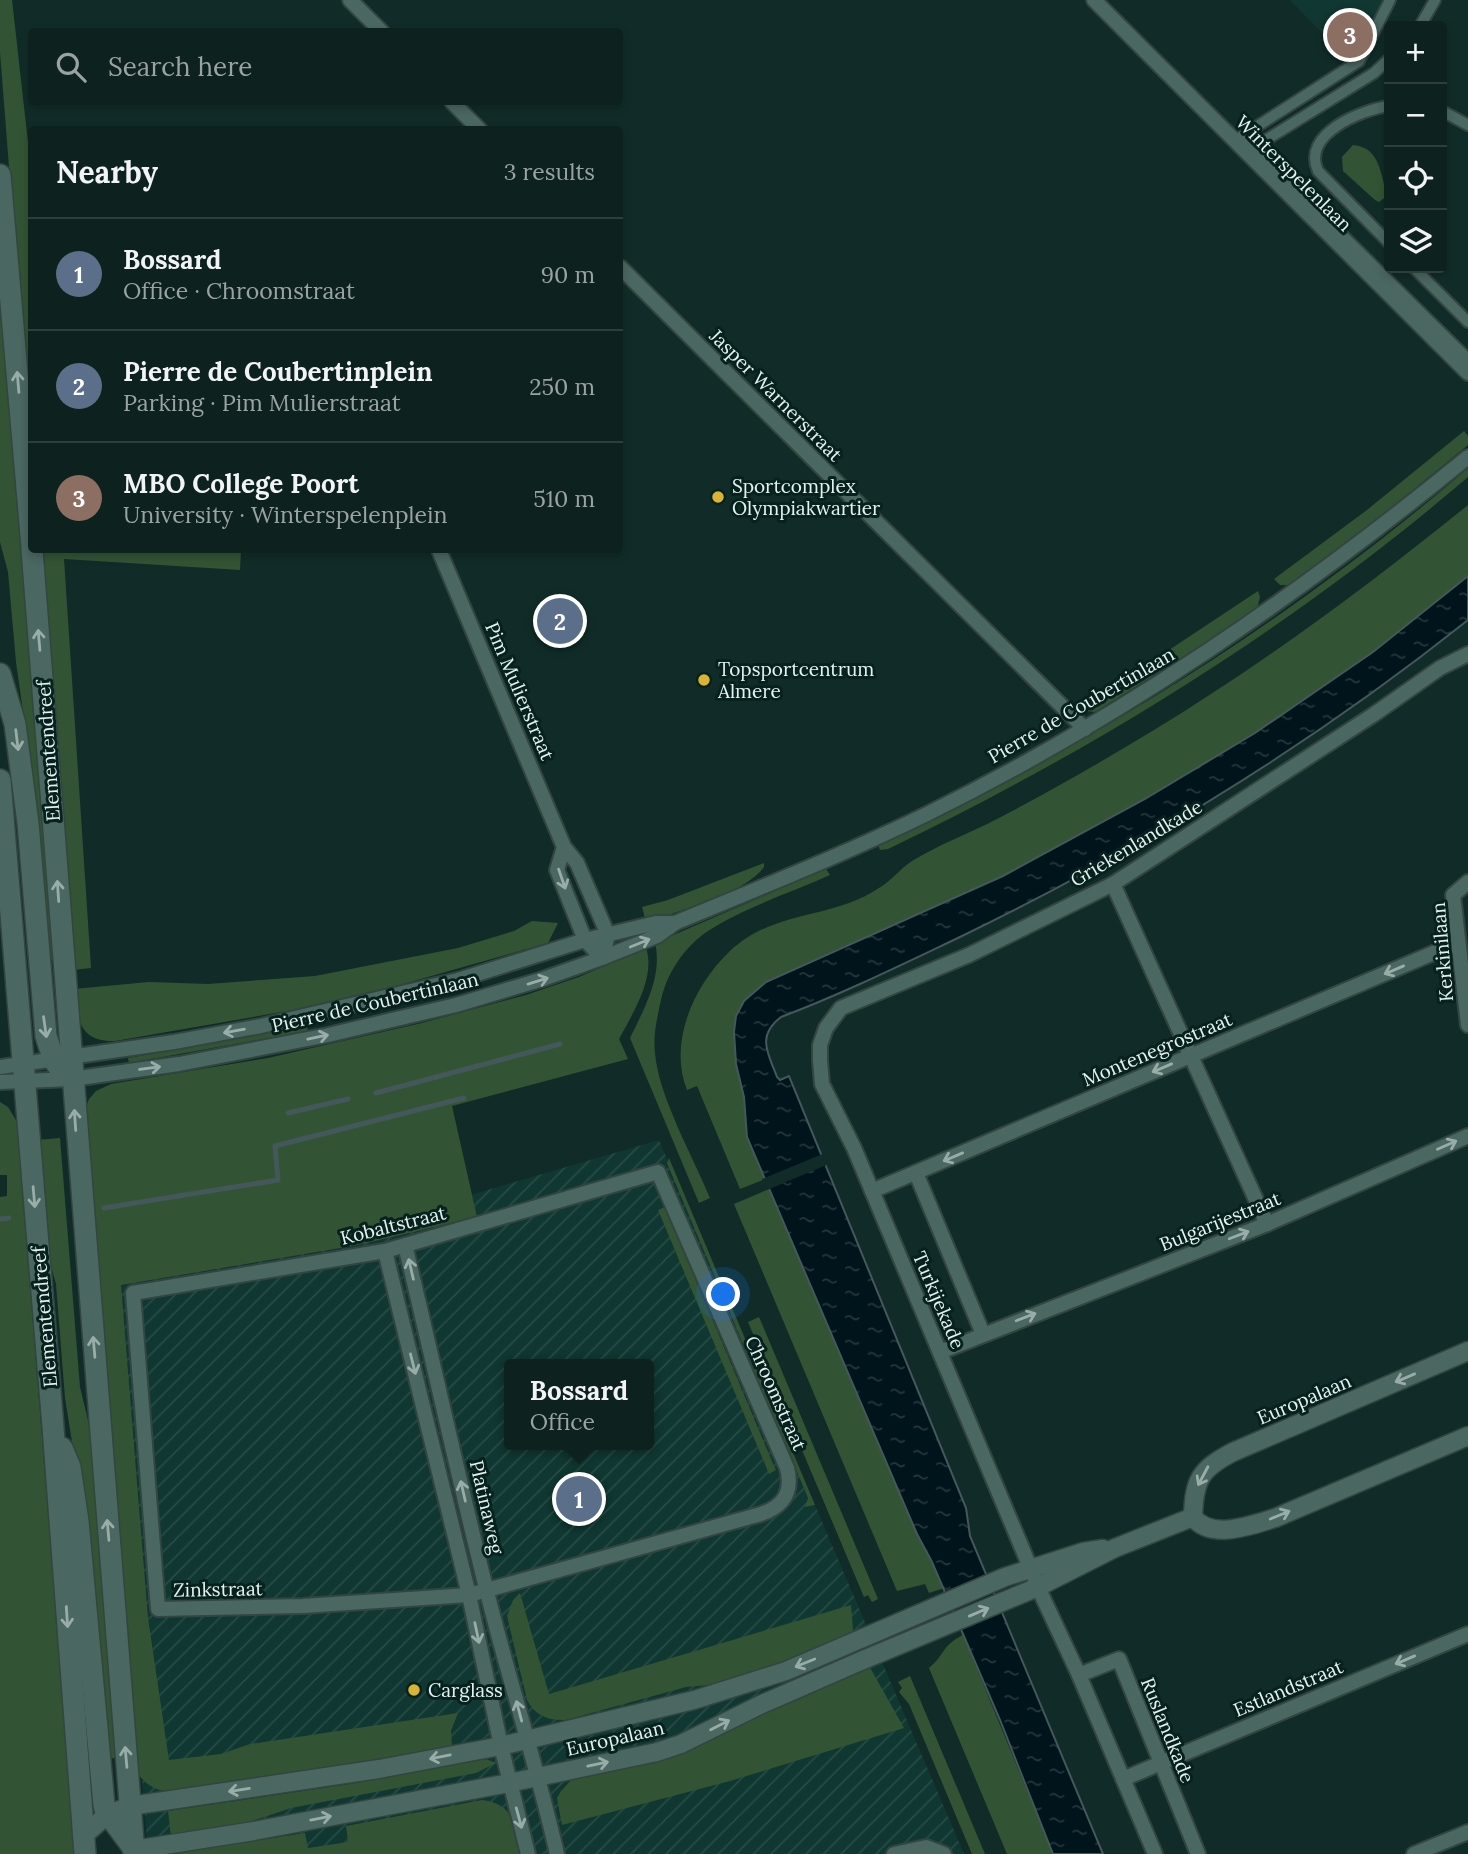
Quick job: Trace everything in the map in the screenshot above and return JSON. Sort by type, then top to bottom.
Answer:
[{"type":"main road","name":"Elementendreef","points":[[0,175],[28,501]]},
{"type":"main road","name":"Elementendreef","points":[[32,553],[65,991],[62,1058]]},
{"type":"main road","name":"Elementendreef","points":[[0,674],[15,724],[28,823],[46,1036],[62,1058],[72,1079],[134,1852]]},
{"type":"main road","name":"Elementendreef","points":[[0,780],[84,1845]]},
{"type":"main road","points":[[53,1427],[70,1467],[78,1521],[107,1815]]},
{"type":"street","points":[[350,0],[378,28]]},
{"type":"street","name":"Winterspelenlaan","points":[[1094,0],[1250,150],[1468,373]]},
{"type":"street","points":[[1390,0],[1359,61],[1242,136],[1250,150],[1468,359]]},
{"type":"street","points":[[1423,21],[1435,0]]},
{"type":"street","points":[[1250,150],[1374,74],[1384,64]]},
{"type":"street","points":[[455,105],[477,126]]},
{"type":"street","points":[[1384,107],[1348,118],[1324,137],[1314,157],[1318,171],[1384,238]]},
{"type":"street","points":[[1447,114],[1468,125]]},
{"type":"street","name":"Jasper Warnerstraat","points":[[623,270],[1084,729]]},
{"type":"street","points":[[1419,273],[1468,322]]},
{"type":"street","name":"Pierre de Coubertinlaan","points":[[23,1073],[72,1079],[179,1064],[328,1035],[456,1005],[543,979],[657,936],[675,923],[927,814],[1084,729],[1207,653],[1279,603],[1382,527],[1468,457]]},
{"type":"street","name":"Pim Mulierstraat","points":[[440,553],[564,847],[577,863],[608,935]]},
{"type":"street","name":"Griekenlandkade","points":[[820,1045],[826,1028],[841,1008],[969,955],[1113,884],[1373,715],[1440,668],[1468,654]]},
{"type":"street","name":"Pim Mulierstraat","points":[[564,847],[557,870],[585,940],[602,958]]},
{"type":"street","name":"Kerkinilaan","points":[[1468,882],[1453,895],[1468,1025]]},
{"type":"street","points":[[1113,884],[1267,1224]]},
{"type":"street","name":"Pierre de Coubertinlaan","points":[[23,1073],[62,1058],[174,1042],[366,1003],[458,980],[585,940],[656,923],[675,923]]},
{"type":"street","points":[[602,958],[608,935]]},
{"type":"street","name":"Montenegrostraat","points":[[872,1191],[1457,943]]},
{"type":"street","name":"Turkijekade","points":[[820,1045],[822,1084],[854,1148],[1038,1587]]},
{"type":"street","points":[[0,1067],[23,1073]]},
{"type":"street","points":[[0,1082],[23,1073]]},
{"type":"street","name":"Bulgarijestraat","points":[[940,1352],[1267,1224],[1468,1136]]},
{"type":"street","name":"Kobaltstraat","points":[[133,1293],[385,1251],[658,1172]]},
{"type":"street","name":"Chroomstraat","points":[[487,1592],[761,1514],[779,1505],[786,1497],[789,1488],[787,1468],[658,1172]]},
{"type":"street","points":[[916,1173],[983,1334]]},
{"type":"street","name":"Platinaweg","points":[[405,1245],[487,1592],[539,1776],[557,1854]]},
{"type":"street","name":"Platinaweg","points":[[385,1251],[469,1595],[500,1746],[528,1854]]},
{"type":"street","name":"Zinkstraat","points":[[133,1293],[158,1609],[303,1606],[469,1595]]},
{"type":"street","name":"Europalaan","points":[[134,1852],[509,1783],[657,1752],[681,1744],[762,1703],[1038,1587],[1115,1548],[1193,1517],[1199,1480],[1205,1469],[1213,1463],[1233,1452],[1468,1352]]},
{"type":"street","points":[[1193,1517],[1201,1525],[1210,1527],[1245,1528],[1275,1518],[1468,1436]]},
{"type":"street","name":"Europalaan","points":[[84,1845],[107,1815],[130,1806],[379,1769],[500,1746],[694,1700],[786,1671],[1005,1577],[1083,1552],[1115,1548]]},
{"type":"street","points":[[1038,1587],[1079,1675],[1155,1854]]},
{"type":"street","points":[[469,1595],[487,1592]]},
{"type":"street","name":"Estlandstraat","points":[[1123,1779],[1468,1634]]},
{"type":"street","name":"Ruslandkade","points":[[1079,1675],[1119,1659],[1198,1854]]},
{"type":"street","points":[[107,1815],[134,1852]]},
{"type":"street","points":[[1415,1854],[1468,1832]]},
{"type":"street","points":[[894,1854],[926,1847],[944,1854]]},
{"type":"shaded area","points":[[0,0],[12,0],[28,142],[28,409],[0,52]]},
{"type":"shaded area","points":[[1290,0],[1393,0],[1358,70]]},
{"type":"shaded area","points":[[1353,145],[1369,151],[1381,171],[1384,198],[1379,202],[1375,200],[1343,171],[1342,157]]},
{"type":"shaded area","points":[[0,283],[54,960],[48,960],[32,774],[16,662],[8,572],[0,542]]},
{"type":"shaded area","points":[[1464,431],[1468,436],[1468,445],[1375,521],[1289,585],[1280,585],[1274,579],[1367,510]]},
{"type":"shaded area","points":[[1468,468],[1468,477],[1401,532],[1333,584],[1190,682],[1042,770],[888,849],[880,850],[878,845],[1035,766],[1186,677],[1331,578]]},
{"type":"shaded area","points":[[1468,505],[1468,576],[1373,652],[1255,733],[1145,799],[1003,876],[766,982],[736,1016],[736,1064],[744,1097],[747,1138],[765,1179],[740,1189],[697,1086],[687,1090],[681,1053],[688,1015],[696,997],[705,980],[730,951],[766,928],[861,898],[922,855],[1037,798],[1154,730],[1315,623]]},
{"type":"shaded area","points":[[40,553],[241,553],[240,570],[64,559],[91,968],[73,970]]},
{"type":"shaded area","points":[[1258,591],[1260,597],[1257,608],[1222,633],[1095,712],[1077,710],[1076,708]]},
{"type":"shaded area","points":[[764,863],[764,867],[755,877],[727,893],[646,922],[642,907],[668,900]]},
{"type":"shaded area","points":[[826,869],[830,875],[752,907],[699,937],[678,961],[668,980],[657,1020],[655,1053],[670,1107],[710,1198],[699,1203],[630,1038],[654,980],[657,955],[655,943]]},
{"type":"shaded area","points":[[532,921],[558,923],[548,943],[396,986],[304,1008],[115,1041],[103,1040],[87,1033],[77,1010],[74,989],[149,982],[208,984],[315,976],[458,948],[514,931]]},
{"type":"shaded area","points":[[646,948],[646,983],[619,1039],[628,1059],[452,1106],[477,1217],[358,1245],[121,1285],[148,1618],[169,1760],[221,1754],[250,1744],[458,1713],[451,1731],[452,1746],[365,1763],[168,1792],[150,1786],[137,1772],[84,1113],[89,1099],[96,1091],[111,1084],[268,1058],[422,1023],[526,995],[579,977]]},
{"type":"shaded area","points":[[307,1026],[308,1031],[129,1063],[128,1058]]},
{"type":"shaded area","points":[[0,1102],[8,1107],[17,1122],[75,1854],[0,1854],[0,1197],[7,1196],[7,1175],[0,1175]]},
{"type":"shaded area","points":[[60,1138],[80,1387],[91,1433],[117,1758],[103,1759],[76,1467],[65,1398],[56,1284],[48,1255],[37,1140]]},
{"type":"shaded area","points":[[659,1140],[964,1854],[148,1854],[102,1261],[388,1219]]},
{"type":"shaded area","points":[[669,1158],[815,1505],[805,1507],[808,1498],[667,1163]]},
{"type":"shaded area","points":[[769,1189],[917,1534],[944,1588],[929,1593],[925,1584],[897,1591],[734,1204]]},
{"type":"shaded area","points":[[665,1207],[776,1470],[769,1474],[658,1210]]},
{"type":"shaded area","points":[[759,1317],[878,1599],[872,1602],[868,1595],[864,1597],[748,1322]]},
{"type":"shaded area","points":[[520,1593],[549,1694],[851,1605],[856,1637],[806,1657],[722,1684],[686,1687],[566,1720],[554,1719],[538,1713],[527,1700],[507,1616],[513,1600]]},
{"type":"shaded area","points":[[963,1635],[1053,1854],[1007,1854],[929,1668],[951,1643]]},
{"type":"shaded area","points":[[868,1664],[904,1728],[730,1781],[562,1825],[557,1798],[572,1779],[640,1762]]},
{"type":"shaded area","points":[[910,1676],[985,1854],[972,1854],[909,1704],[899,1692],[902,1688],[898,1682]]},
{"type":"shaded area","points":[[486,1759],[496,1763],[476,1773],[291,1808],[232,1828],[171,1837],[168,1811],[350,1784]]},
{"type":"shaded area","points":[[482,1800],[493,1802],[507,1811],[515,1826],[522,1854],[169,1854],[305,1833],[308,1848],[348,1842],[346,1826]]},
{"type":"water","points":[[1468,576],[1468,620],[1348,710],[1286,752],[1223,793],[1027,904],[849,989],[781,1017],[773,1024],[766,1038],[770,1060],[777,1077],[780,1080],[789,1076],[966,1508],[970,1536],[1103,1854],[1053,1854],[1000,1720],[747,1137],[744,1097],[736,1064],[736,1016],[744,1001],[766,982],[1003,876],[1145,799],[1255,733],[1373,652]]},
{"type":"pier","points":[[825,1153],[829,1164],[767,1190],[762,1179]]},
{"type":"waterway","points":[[376,1093],[560,1044]]},
{"type":"waterway","points":[[104,1208],[278,1180],[275,1146],[464,1098]]},
{"type":"waterway","points":[[288,1113],[348,1099]]},
{"type":"waterway","points":[[0,1219],[9,1218]]},
{"type":"place","name":"MBO College Poort","points":[[1350,35]]},
{"type":"place","name":"Sportcomplex Olympiakwartier","points":[[718,497]]},
{"type":"place","name":"Pierre de Coubertinplein","points":[[560,621]]},
{"type":"place","name":"Topsportcentrum Almere","points":[[704,680]]},
{"type":"place","name":"Bossard","points":[[579,1499]]},
{"type":"place","name":"Carglass","points":[[414,1690]]}]
